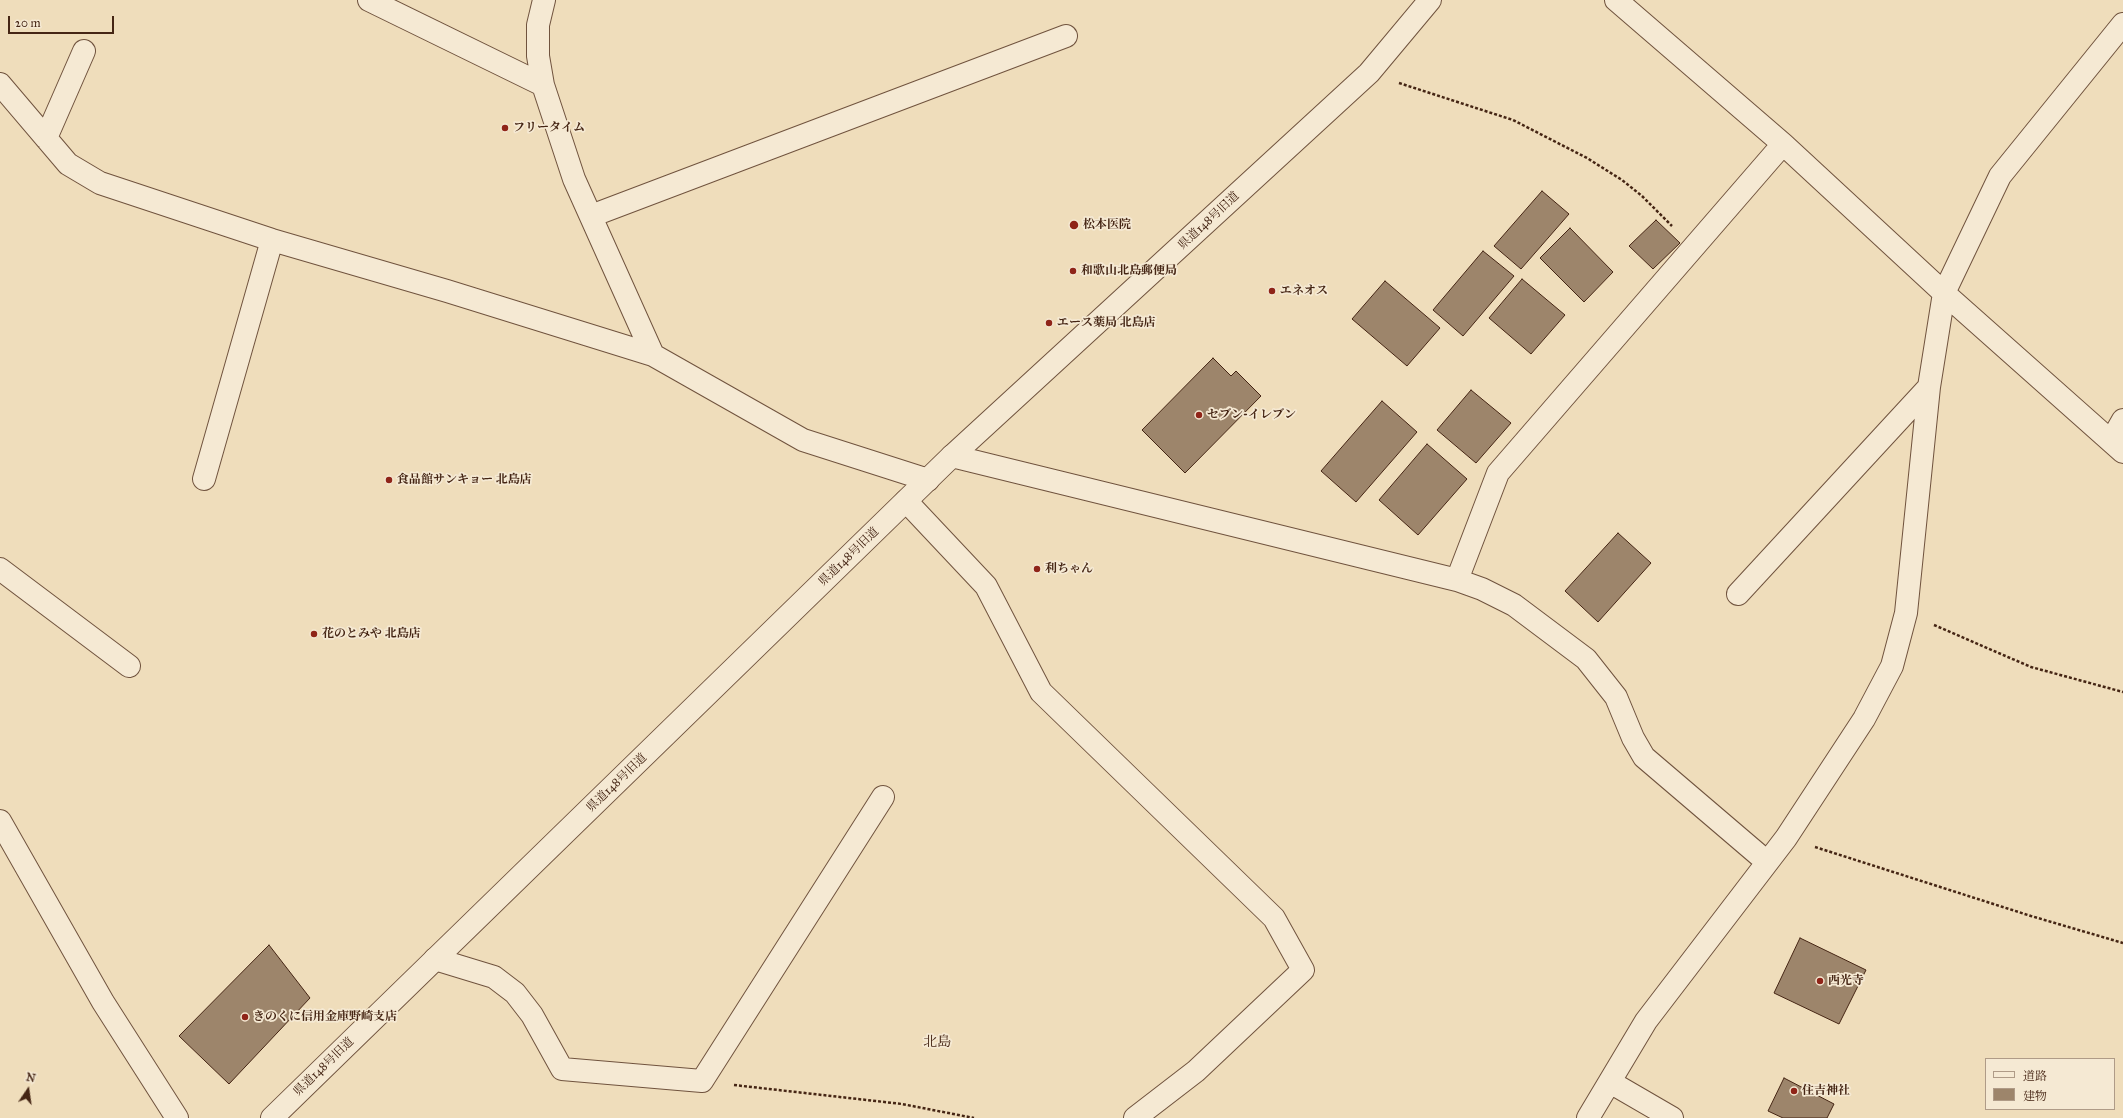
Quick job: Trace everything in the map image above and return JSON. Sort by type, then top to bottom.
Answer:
[{"type":"street","points":[[369,0],[543,85]]},
{"type":"street","points":[[544,0],[538,25],[538,48],[543,85],[574,180],[653,355]]},
{"type":"street","name":"県道148号旧道","points":[[272,1118],[952,456],[1369,73],[1430,0]]},
{"type":"street","points":[[1616,0],[1784,144],[1944,293],[2117,447],[2123,420]]},
{"type":"street","points":[[1588,1118],[1646,1021],[1786,838],[1864,719],[1892,666],[1906,613],[1929,387],[1944,293],[2000,176],[2123,24]]},
{"type":"street","points":[[591,216],[1066,36]]},
{"type":"street","points":[[46,138],[84,51]]},
{"type":"street","points":[[0,84],[68,164],[100,184],[272,240],[447,291],[653,355],[803,440],[928,480]]},
{"type":"street","points":[[1457,580],[1498,473],[1784,144]]},
{"type":"street","points":[[204,479],[272,240]]},
{"type":"street","points":[[1738,594],[1929,387]]},
{"type":"street","points":[[952,456],[1457,580],[1482,589],[1514,605],[1586,659],[1616,697],[1633,738],[1644,757],[1767,862]]},
{"type":"street","points":[[906,501],[986,586],[1041,692],[1274,918],[1303,970],[1196,1071],[1135,1118]]},
{"type":"street","points":[[0,569],[129,666]]},
{"type":"street","points":[[435,959],[494,977],[516,993],[532,1015],[562,1069],[702,1081],[883,797]]},
{"type":"street","points":[[0,821],[103,1002],[177,1118]]},
{"type":"street","points":[[1610,1082],[1672,1118]]},
{"type":"path","points":[[1369,73],[1513,120],[1587,158],[1622,180],[1642,196],[1694,248]]},
{"type":"path","points":[[1906,613],[2031,667],[2123,692]]},
{"type":"path","points":[[1786,838],[2030,916],[2123,943]]},
{"type":"path","points":[[702,1081],[902,1104],[974,1118]]},
{"type":"building","points":[[1542,191],[1569,214],[1521,269],[1494,246]]},
{"type":"building","points":[[1656,220],[1680,243],[1653,269],[1629,246]]},
{"type":"building","points":[[1570,228],[1613,272],[1584,302],[1540,258]]},
{"type":"building","points":[[1483,251],[1514,276],[1463,336],[1433,310]]},
{"type":"building","points":[[1522,279],[1565,315],[1531,354],[1489,318]]},
{"type":"building","points":[[1385,281],[1440,328],[1407,366],[1352,319]]},
{"type":"building","name":"セブン-イレブン","points":[[1213,358],[1231,376],[1236,371],[1261,396],[1185,473],[1142,430]]},
{"type":"building","points":[[1471,390],[1511,423],[1476,463],[1437,430]]},
{"type":"building","points":[[1382,401],[1417,432],[1356,502],[1321,471]]},
{"type":"building","points":[[1427,444],[1467,479],[1418,535],[1379,500]]},
{"type":"building","points":[[1618,533],[1651,563],[1598,622],[1565,591]]},
{"type":"building","name":"西光寺","points":[[1800,938],[1866,970],[1839,1024],[1774,993]]},
{"type":"building","name":"きのくに信用金庫野崎支店","points":[[269,945],[310,998],[229,1084],[179,1036]]},
{"type":"building","name":"住吉神社","points":[[1784,1078],[1834,1104],[1827,1118],[1783,1118],[1768,1111]]},
{"type":"place","name":"フリータイム","points":[[505,128]]},
{"type":"place","name":"松本医院","points":[[1074,225]]},
{"type":"place","name":"和歌山北島郵便局","points":[[1073,271]]},
{"type":"place","name":"エネオス","points":[[1272,291]]},
{"type":"place","name":"エース薬局 北島店","points":[[1049,323]]},
{"type":"place","name":"セブン-イレブン","points":[[1199,415]]},
{"type":"place","name":"食品館サンキョー 北島店","points":[[389,480]]},
{"type":"place","name":"利ちゃん","points":[[1037,569]]},
{"type":"place","name":"花のとみや 北島店","points":[[314,634]]},
{"type":"place","name":"西光寺","points":[[1820,981]]},
{"type":"place","name":"きのくに信用金庫野崎支店","points":[[245,1017]]},
{"type":"place","name":"住吉神社","points":[[1794,1091]]},
{"type":"district","name":"北島","points":[[937,1043]]}]
